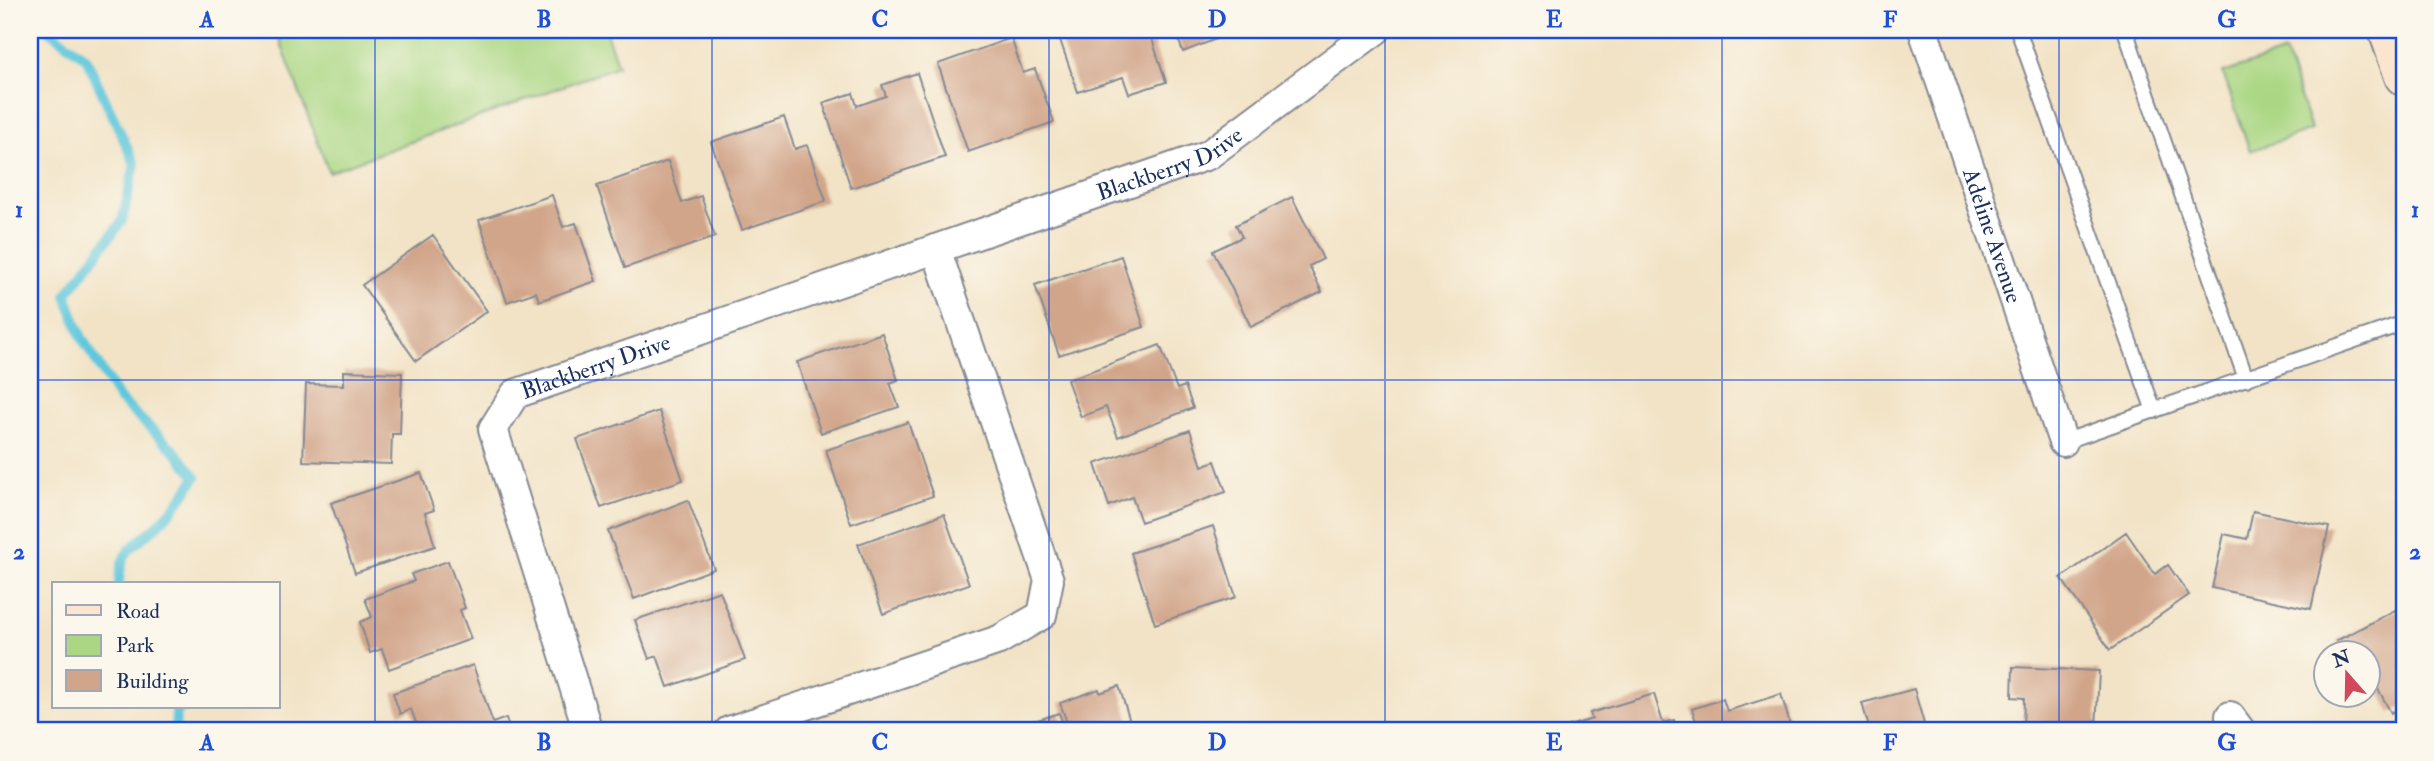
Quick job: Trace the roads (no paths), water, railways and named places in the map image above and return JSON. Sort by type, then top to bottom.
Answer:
[{"type":"main road","points":[[2388,30],[2404,76]]},
{"type":"street","name":"Blackberry Drive","points":[[588,731],[493,429],[515,394],[1208,155],[1376,30]]},
{"type":"street","name":"Adeline Avenue","points":[[1923,30],[2063,443]]},
{"type":"street","points":[[729,731],[999,640],[1042,615],[1049,580],[936,249]]},
{"type":"lane","points":[[2018,30],[2154,411]]},
{"type":"lane","points":[[2125,30],[2246,379]]},
{"type":"lane","points":[[2063,443],[2404,323]]},
{"type":"waterway","points":[[48,30],[86,58],[135,164],[122,221],[66,295],[81,336],[119,399],[174,450],[196,477],[170,513],[130,549],[122,563],[119,582]]},
{"type":"waterway","points":[[175,731],[176,712],[182,708]]}]
